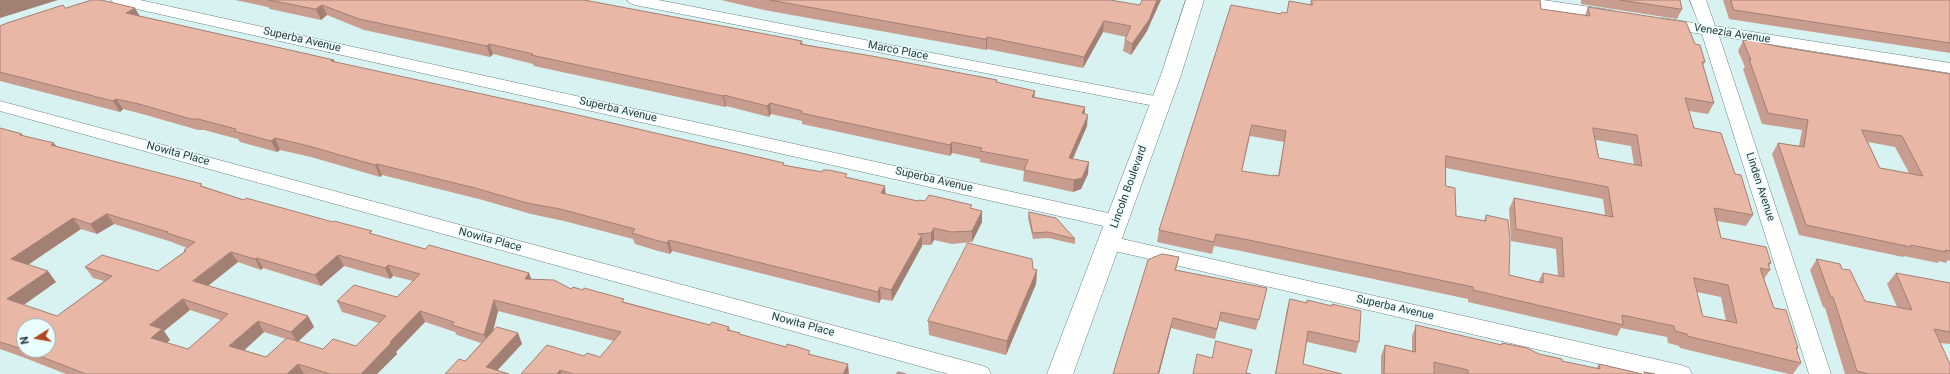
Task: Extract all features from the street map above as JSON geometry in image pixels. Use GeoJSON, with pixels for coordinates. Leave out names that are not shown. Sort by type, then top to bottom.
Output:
{"type":"FeatureCollection","features":[{"type":"Feature","properties":{"kind":"highway","name":"Lincoln Boulevard"},"geometry":{"type":"LineString","coordinates":[[1060,374],[1113,232],[1196,0]]}},
{"type":"Feature","properties":{"kind":"street","name":"Superba Avenue"},"geometry":{"type":"LineString","coordinates":[[119,0],[1113,232],[1681,374]]}},
{"type":"Feature","properties":{"kind":"street","name":"Marco Place"},"geometry":{"type":"LineString","coordinates":[[635,0],[1160,102]]}},
{"type":"Feature","properties":{"kind":"street"},"geometry":{"type":"LineString","coordinates":[[1514,0],[1624,17]]}},
{"type":"Feature","properties":{"kind":"street","name":"Linden Avenue"},"geometry":{"type":"LineString","coordinates":[[1698,0],[1727,82],[1820,374]]}},
{"type":"Feature","properties":{"kind":"street","name":"Venezia Avenue"},"geometry":{"type":"LineString","coordinates":[[1648,21],[1950,68]]}},
{"type":"Feature","properties":{"kind":"street","name":"Nowita Place"},"geometry":{"type":"LineString","coordinates":[[0,106],[980,374]]}},
{"type":"Feature","properties":{"kind":"building"},"geometry":{"type":"Polygon","coordinates":[[[92,0],[101,0],[135,8],[126,13],[334,60],[331,61],[578,115],[784,163],[783,165],[822,172],[823,170],[829,170],[847,174],[845,177],[885,186],[881,193],[918,201],[925,201],[929,195],[972,205],[970,208],[982,211],[972,231],[951,232],[934,228],[931,233],[918,234],[922,235],[891,290],[880,287],[878,292],[669,240],[667,243],[655,240],[632,233],[635,229],[560,209],[527,203],[475,188],[377,164],[375,165],[305,145],[275,138],[271,141],[234,131],[236,129],[198,119],[191,119],[116,99],[113,101],[0,72],[0,26],[63,5],[65,8],[92,0]]]}},
{"type":"Feature","properties":{"kind":"building"},"geometry":{"type":"Polygon","coordinates":[[[269,0],[584,0],[802,41],[800,44],[997,80],[996,82],[1035,91],[1032,97],[1085,107],[1082,113],[1088,115],[1069,158],[1089,162],[1082,178],[1074,180],[1024,170],[1028,160],[980,151],[982,148],[952,142],[950,145],[801,113],[802,111],[770,103],[767,106],[724,95],[531,55],[533,54],[489,44],[487,46],[359,19],[322,5],[316,9],[269,0]]]}},
{"type":"Feature","properties":{"kind":"building"},"geometry":{"type":"Polygon","coordinates":[[[770,0],[1110,0],[1140,5],[1142,0],[1157,0],[1149,20],[1132,44],[1125,40],[1131,26],[1104,21],[1084,57],[987,37],[986,39],[770,0]]]}},
{"type":"Feature","properties":{"kind":"building"},"geometry":{"type":"Polygon","coordinates":[[[1312,0],[1540,0],[1541,9],[1590,16],[1588,7],[1686,22],[1695,44],[1700,45],[1705,62],[1702,62],[1714,103],[1685,98],[1694,128],[1721,133],[1735,174],[1741,175],[1753,215],[1714,208],[1721,238],[1766,247],[1771,263],[1768,263],[1770,270],[1760,268],[1774,308],[1786,310],[1801,363],[1687,336],[1687,334],[1675,331],[1674,326],[1622,315],[1623,325],[1473,290],[1473,287],[1244,239],[1216,234],[1214,242],[1159,230],[1231,5],[1281,14],[1282,12],[1287,13],[1289,1],[1312,5],[1312,0]],[[1252,125],[1242,171],[1279,176],[1286,131],[1252,125]],[[1593,128],[1599,158],[1642,166],[1637,135],[1593,128]],[[1446,156],[1446,186],[1455,188],[1456,216],[1486,221],[1486,215],[1508,220],[1510,239],[1509,275],[1543,283],[1543,273],[1564,277],[1562,238],[1516,229],[1514,198],[1613,217],[1608,187],[1446,156]],[[1694,278],[1703,316],[1737,323],[1728,285],[1694,278]]]}},
{"type":"Feature","properties":{"kind":"building"},"geometry":{"type":"Polygon","coordinates":[[[1620,0],[1680,0],[1682,9],[1620,0]]]}},
{"type":"Feature","properties":{"kind":"building"},"geometry":{"type":"Polygon","coordinates":[[[1731,0],[1950,0],[1950,43],[1734,10],[1731,0]]]}},
{"type":"Feature","properties":{"kind":"building"},"geometry":{"type":"Polygon","coordinates":[[[1759,38],[1761,43],[1781,47],[1950,74],[1950,251],[1945,250],[1946,252],[1911,245],[1911,247],[1806,225],[1778,143],[1804,147],[1808,120],[1768,113],[1749,59],[1751,60],[1743,41],[1759,38]],[[1862,130],[1880,168],[1923,176],[1902,136],[1862,130]]]}},
{"type":"Feature","properties":{"kind":"building"},"geometry":{"type":"Polygon","coordinates":[[[0,128],[22,134],[20,135],[54,143],[51,145],[202,184],[200,186],[244,200],[246,198],[372,231],[369,233],[425,249],[429,245],[529,273],[525,279],[554,280],[571,289],[573,287],[583,290],[584,288],[624,299],[622,302],[710,325],[712,322],[729,327],[727,330],[740,333],[739,334],[786,347],[787,344],[798,347],[810,351],[808,354],[848,364],[843,374],[573,374],[560,370],[557,374],[521,374],[547,345],[584,356],[587,353],[600,357],[621,332],[494,300],[484,335],[452,325],[454,322],[420,311],[361,374],[330,374],[298,364],[287,374],[86,374],[45,358],[56,358],[56,318],[16,318],[16,347],[0,342],[0,128]],[[107,214],[90,224],[73,218],[11,259],[48,271],[7,299],[57,316],[112,276],[85,267],[102,255],[158,271],[186,251],[184,250],[195,242],[167,233],[168,232],[107,214]],[[231,252],[193,281],[308,316],[291,332],[258,321],[229,346],[266,357],[287,338],[323,349],[333,339],[356,346],[386,316],[337,301],[354,285],[397,297],[420,274],[388,265],[385,268],[338,255],[315,275],[231,252]],[[183,299],[150,325],[162,329],[151,338],[188,349],[228,314],[183,299]]]}},
{"type":"Feature","properties":{"kind":"building"},"geometry":{"type":"Polygon","coordinates":[[[1029,212],[1056,218],[1075,239],[1048,232],[1033,233],[1029,212]]]}},
{"type":"Feature","properties":{"kind":"building"},"geometry":{"type":"Polygon","coordinates":[[[968,243],[1032,259],[1033,269],[1037,270],[1007,341],[928,321],[968,243]]]}},
{"type":"Feature","properties":{"kind":"building"},"geometry":{"type":"Polygon","coordinates":[[[1162,254],[1179,257],[1175,270],[1267,288],[1259,320],[1221,312],[1217,329],[1173,318],[1158,374],[1113,374],[1148,260],[1162,254]]]}},
{"type":"Feature","properties":{"kind":"building"},"geometry":{"type":"Polygon","coordinates":[[[1817,259],[1840,264],[1842,269],[1850,270],[1865,301],[1912,310],[1896,273],[1950,283],[1950,332],[1934,329],[1950,364],[1950,374],[1869,374],[1857,371],[1833,297],[1831,297],[1817,259]]]}},
{"type":"Feature","properties":{"kind":"building"},"geometry":{"type":"Polygon","coordinates":[[[1290,299],[1307,303],[1307,300],[1332,306],[1332,304],[1361,311],[1359,342],[1308,331],[1303,364],[1342,374],[1276,374],[1290,299]]]}},
{"type":"Feature","properties":{"kind":"building"},"geometry":{"type":"Polygon","coordinates":[[[1416,325],[1502,345],[1502,343],[1527,348],[1539,354],[1562,359],[1562,361],[1600,369],[1599,364],[1642,374],[1468,374],[1468,370],[1434,362],[1434,374],[1384,374],[1385,345],[1415,352],[1416,325]]]}},
{"type":"Feature","properties":{"kind":"building"},"geometry":{"type":"Polygon","coordinates":[[[497,327],[518,333],[486,367],[509,374],[445,374],[459,359],[465,361],[497,327]]]}},
{"type":"Feature","properties":{"kind":"building"},"geometry":{"type":"Polygon","coordinates":[[[1216,341],[1252,350],[1246,373],[1251,374],[1193,374],[1197,354],[1212,358],[1216,341]]]}}]}
